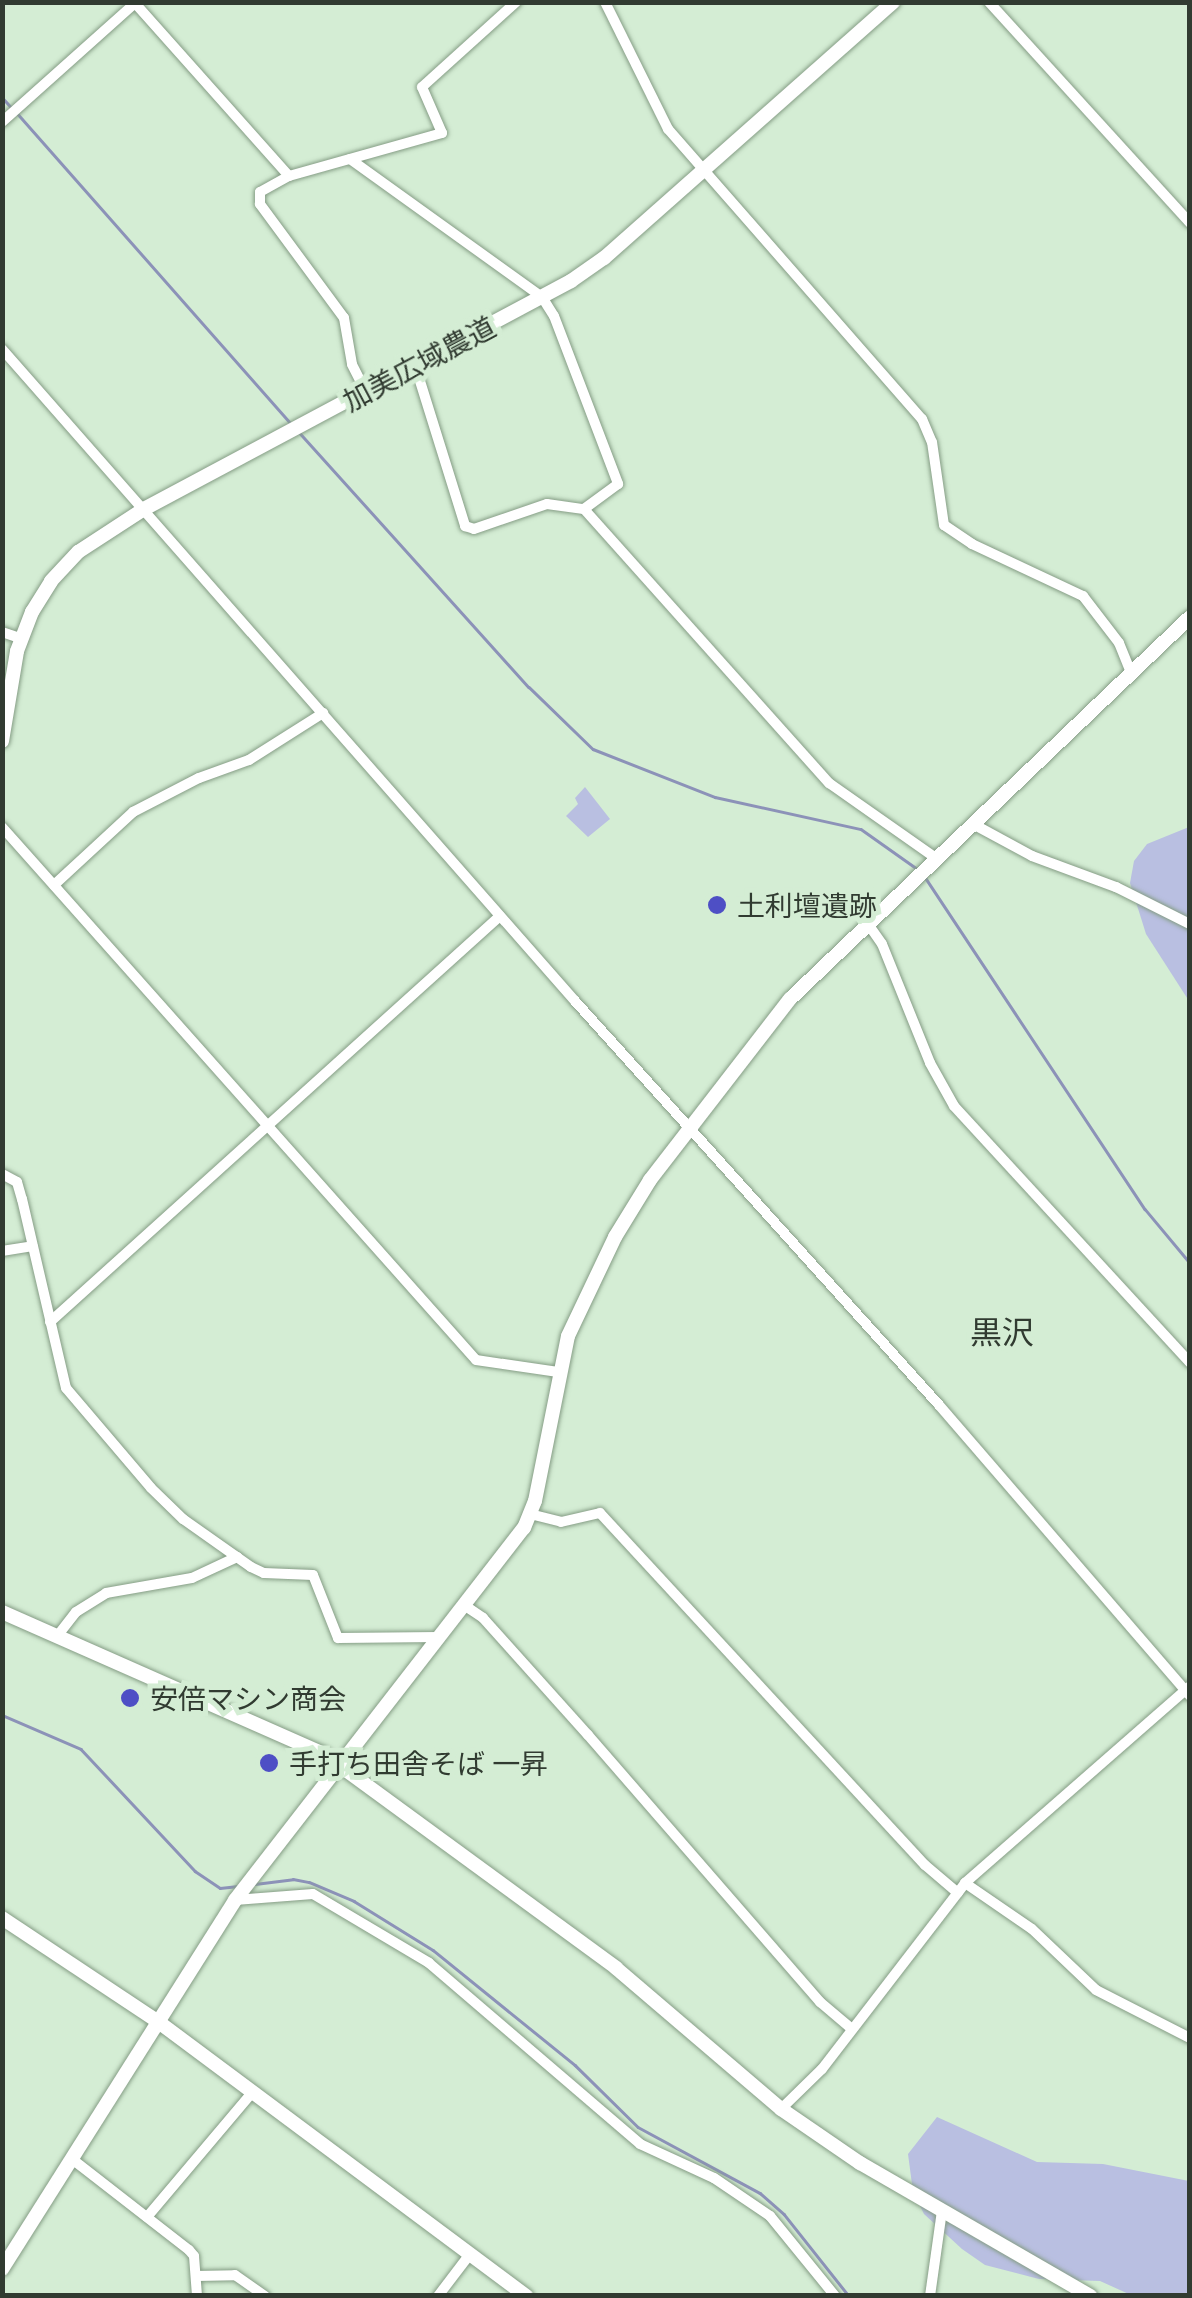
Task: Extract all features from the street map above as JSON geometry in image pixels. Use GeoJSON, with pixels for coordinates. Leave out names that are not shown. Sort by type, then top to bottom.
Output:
{"type":"FeatureCollection","features":[{"type":"Feature","properties":{"kind":"street"},"geometry":{"type":"LineString","coordinates":[[366,392],[352,364],[344,318],[260,204],[263,189],[289,176],[442,133],[422,87],[516,2]]}},
{"type":"Feature","properties":{"kind":"street"},"geometry":{"type":"LineString","coordinates":[[605,2],[658,114],[922,419],[932,442],[944,525],[972,544],[1083,596],[1118,643],[1131,672]]}},
{"type":"Feature","properties":{"kind":"street","name":"加美広域農道"},"geometry":{"type":"LineString","coordinates":[[2,741],[22,639],[32,612],[65,566],[106,531],[542,297],[604,258],[892,2]]}},
{"type":"Feature","properties":{"kind":"street"},"geometry":{"type":"LineString","coordinates":[[989,2],[1190,223]]}},
{"type":"Feature","properties":{"kind":"street"},"geometry":{"type":"LineString","coordinates":[[2,122],[135,3],[289,176]]}},
{"type":"Feature","properties":{"kind":"street"},"geometry":{"type":"LineString","coordinates":[[350,159],[542,297],[554,316],[618,484],[584,509]]}},
{"type":"Feature","properties":{"kind":"street"},"geometry":{"type":"LineString","coordinates":[[2,349],[500,916],[939,1404],[1188,1691],[962,1888],[822,2070],[782,2108]]}},
{"type":"Feature","properties":{"kind":"street"},"geometry":{"type":"LineString","coordinates":[[416,365],[465,526],[474,530],[548,504],[584,509],[829,782],[934,863]]}},
{"type":"Feature","properties":{"kind":"street"},"geometry":{"type":"LineString","coordinates":[[2,2269],[239,1896],[530,1514],[568,1336],[615,1238],[690,1127],[790,999],[1190,617]]}},
{"type":"Feature","properties":{"kind":"street"},"geometry":{"type":"LineString","coordinates":[[2,632],[22,639]]}},
{"type":"Feature","properties":{"kind":"street"},"geometry":{"type":"LineString","coordinates":[[54,886],[133,812],[198,778],[249,760],[324,713]]}},
{"type":"Feature","properties":{"kind":"street"},"geometry":{"type":"LineString","coordinates":[[973,824],[1032,856],[1116,887],[1190,924]]}},
{"type":"Feature","properties":{"kind":"street"},"geometry":{"type":"LineString","coordinates":[[2,827],[476,1360],[558,1372]]}},
{"type":"Feature","properties":{"kind":"street"},"geometry":{"type":"LineString","coordinates":[[50,1322],[500,916]]}},
{"type":"Feature","properties":{"kind":"street"},"geometry":{"type":"LineString","coordinates":[[868,924],[882,944],[930,1063],[954,1106],[1190,1364]]}},
{"type":"Feature","properties":{"kind":"street"},"geometry":{"type":"LineString","coordinates":[[2,1174],[12,1177],[20,1189],[66,1388],[150,1488],[183,1519],[264,1573],[313,1575],[338,1638],[439,1637]]}},
{"type":"Feature","properties":{"kind":"street"},"geometry":{"type":"LineString","coordinates":[[2,1251],[34,1246]]}},
{"type":"Feature","properties":{"kind":"street"},"geometry":{"type":"LineString","coordinates":[[530,1514],[561,1522],[600,1514],[925,1866],[1032,1929],[1096,1990],[1190,2038]]}},
{"type":"Feature","properties":{"kind":"street"},"geometry":{"type":"LineString","coordinates":[[58,1635],[76,1612],[106,1593],[192,1578],[237,1558]]}},
{"type":"Feature","properties":{"kind":"street"},"geometry":{"type":"LineString","coordinates":[[464,1604],[482,1618],[588,1735],[820,2002],[852,2029]]}},
{"type":"Feature","properties":{"kind":"street"},"geometry":{"type":"LineString","coordinates":[[2,1612],[324,1754],[589,1948],[782,2108],[860,2163],[1090,2296]]}},
{"type":"Feature","properties":{"kind":"street"},"geometry":{"type":"LineString","coordinates":[[239,1896],[313,1894],[362,1919],[429,1962],[640,2144],[714,2178],[770,2216],[835,2296]]}},
{"type":"Feature","properties":{"kind":"street"},"geometry":{"type":"LineString","coordinates":[[2,1918],[160,2023],[526,2296]]}},
{"type":"Feature","properties":{"kind":"street"},"geometry":{"type":"LineString","coordinates":[[146,2216],[251,2094]]}},
{"type":"Feature","properties":{"kind":"street"},"geometry":{"type":"LineString","coordinates":[[72,2159],[188,2250],[197,2296]]}},
{"type":"Feature","properties":{"kind":"street"},"geometry":{"type":"LineString","coordinates":[[930,2296],[942,2212]]}},
{"type":"Feature","properties":{"kind":"street"},"geometry":{"type":"LineString","coordinates":[[438,2296],[470,2254]]}},
{"type":"Feature","properties":{"kind":"street"},"geometry":{"type":"LineString","coordinates":[[196,2276],[236,2275],[265,2296]]}},
{"type":"Feature","properties":{"kind":"shaded area"},"geometry":{"type":"Polygon","coordinates":[[[585,787],[610,819],[588,837],[566,816],[578,804],[575,798],[585,787]]]}},
{"type":"Feature","properties":{"kind":"shaded area"},"geometry":{"type":"Polygon","coordinates":[[[1189,827],[1189,1001],[1146,934],[1130,883],[1134,861],[1147,844],[1189,827]]]}},
{"type":"Feature","properties":{"kind":"shaded area"},"geometry":{"type":"Polygon","coordinates":[[[937,2117],[1037,2162],[1103,2164],[1189,2181],[1189,2295],[1131,2295],[1100,2281],[1039,2279],[985,2265],[962,2249],[924,2214],[913,2192],[908,2154],[937,2117]]]}},
{"type":"Feature","properties":{"kind":"waterway"},"geometry":{"type":"LineString","coordinates":[[2,97],[12,108]]}},
{"type":"Feature","properties":{"kind":"waterway"},"geometry":{"type":"LineString","coordinates":[[18,114],[290,423]]}},
{"type":"Feature","properties":{"kind":"waterway"},"geometry":{"type":"LineString","coordinates":[[299,432],[529,687],[593,749],[715,797],[861,829],[916,868]]}},
{"type":"Feature","properties":{"kind":"waterway"},"geometry":{"type":"LineString","coordinates":[[925,877],[1145,1209],[1190,1263]]}},
{"type":"Feature","properties":{"kind":"waterway"},"geometry":{"type":"LineString","coordinates":[[2,1715],[81,1749],[195,1871],[220,1888],[238,1886]]}},
{"type":"Feature","properties":{"kind":"waterway"},"geometry":{"type":"LineString","coordinates":[[255,1884],[293,1879],[309,1882],[354,1901],[433,1950],[575,2065],[638,2127],[760,2193],[784,2214],[849,2296]]}},
{"type":"Feature","properties":{"kind":"place","name":"土利壇遺跡"},"geometry":{"type":"Point","coordinates":[717,905]}},
{"type":"Feature","properties":{"kind":"place","name":"安倍マシン商会"},"geometry":{"type":"Point","coordinates":[130,1698]}},
{"type":"Feature","properties":{"kind":"place","name":"手打ち田舎そば 一昇"},"geometry":{"type":"Point","coordinates":[269,1763]}},
{"type":"Feature","properties":{"kind":"district","name":"黒沢"},"geometry":{"type":"Point","coordinates":[1002,1332]}}]}
